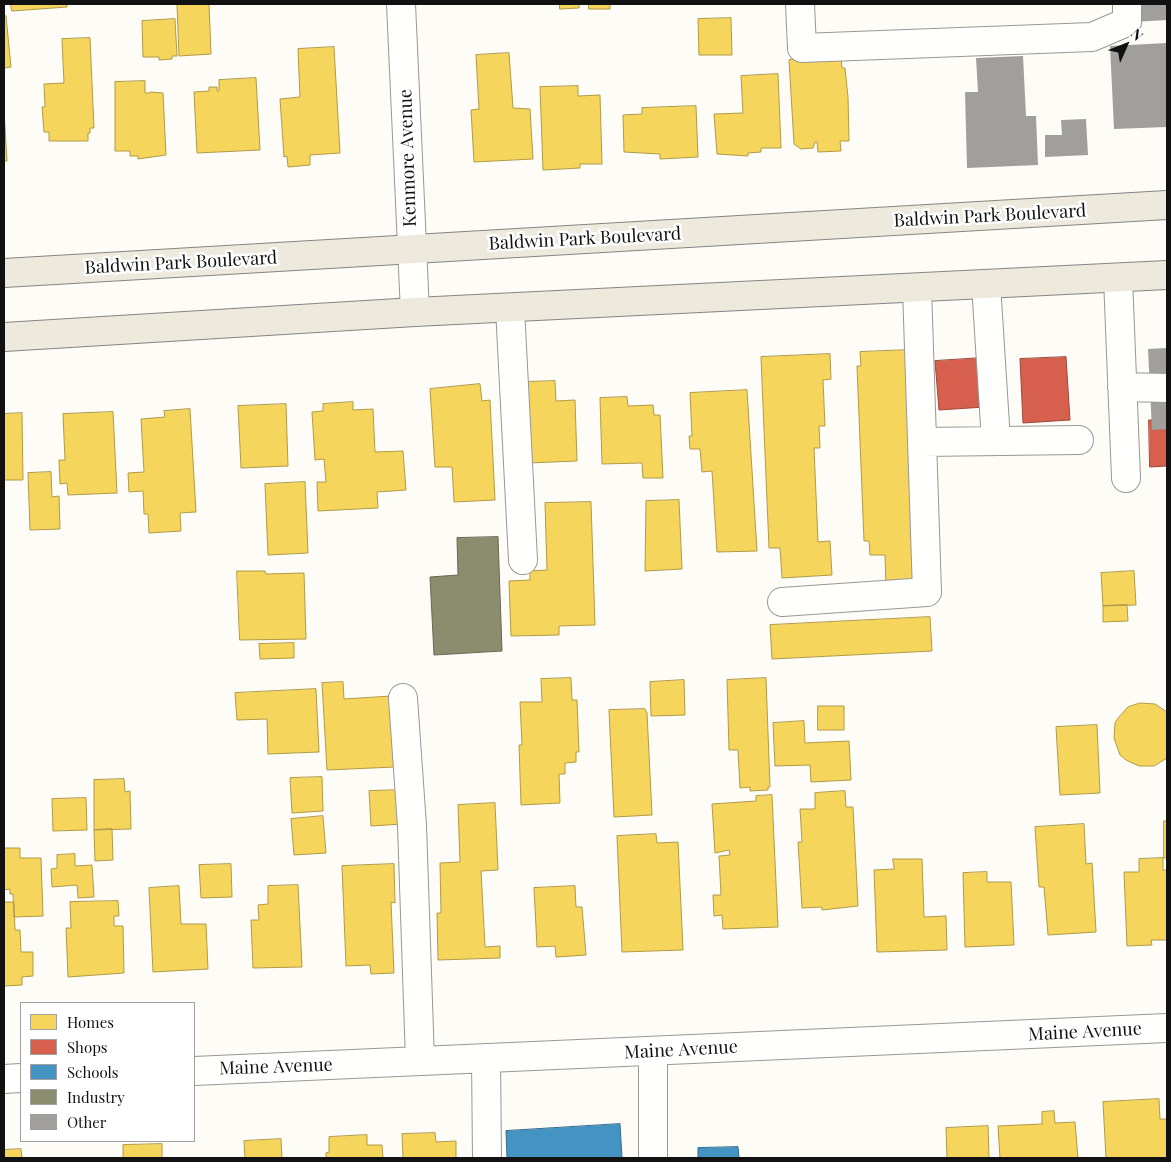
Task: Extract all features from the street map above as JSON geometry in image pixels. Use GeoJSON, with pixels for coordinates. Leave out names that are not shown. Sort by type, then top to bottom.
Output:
{"type":"FeatureCollection","features":[{"type":"Feature","properties":{"kind":"main road","name":"Baldwin Park Boulevard"},"geometry":{"type":"LineString","coordinates":[[4,273],[1167,205]]}},
{"type":"Feature","properties":{"kind":"main road"},"geometry":{"type":"LineString","coordinates":[[4,336],[415,312],[1167,275]]}},
{"type":"Feature","properties":{"kind":"street","name":"Kenmore Avenue"},"geometry":{"type":"LineString","coordinates":[[401,4],[415,312]]}},
{"type":"Feature","properties":{"kind":"street"},"geometry":{"type":"LineString","coordinates":[[800,4],[802,48],[1092,37],[1127,22],[1127,4]]}},
{"type":"Feature","properties":{"kind":"street"},"geometry":{"type":"LineString","coordinates":[[1118,278],[1126,478]]}},
{"type":"Feature","properties":{"kind":"street"},"geometry":{"type":"LineString","coordinates":[[986,284],[996,441]]}},
{"type":"Feature","properties":{"kind":"street"},"geometry":{"type":"LineString","coordinates":[[782,602],[927,592],[917,288]]}},
{"type":"Feature","properties":{"kind":"street"},"geometry":{"type":"LineString","coordinates":[[510,308],[523,560]]}},
{"type":"Feature","properties":{"kind":"street"},"geometry":{"type":"LineString","coordinates":[[1122,387],[1167,388]]}},
{"type":"Feature","properties":{"kind":"street"},"geometry":{"type":"LineString","coordinates":[[922,442],[1079,440]]}},
{"type":"Feature","properties":{"kind":"street"},"geometry":{"type":"LineString","coordinates":[[404,698],[412,826],[420,1061]]}},
{"type":"Feature","properties":{"kind":"street","name":"Maine Avenue"},"geometry":{"type":"LineString","coordinates":[[195,1071],[1167,1028]]}},
{"type":"Feature","properties":{"kind":"street"},"geometry":{"type":"LineString","coordinates":[[653,1158],[654,1051]]}},
{"type":"Feature","properties":{"kind":"street"},"geometry":{"type":"LineString","coordinates":[[486,1058],[487,1158]]}},
{"type":"Feature","properties":{"kind":"street"},"geometry":{"type":"LineString","coordinates":[[4,1079],[20,1078]]}},
{"type":"Feature","properties":{"kind":"building: Homes"},"geometry":{"type":"Polygon","coordinates":[[[11,4],[67,4],[67,7],[12,11],[11,4]]]}},
{"type":"Feature","properties":{"kind":"building: Homes"},"geometry":{"type":"Polygon","coordinates":[[[209,4],[211,54],[179,56],[177,5],[209,4]]]}},
{"type":"Feature","properties":{"kind":"building: Homes"},"geometry":{"type":"Polygon","coordinates":[[[560,4],[579,4],[579,8],[560,9],[560,4]]]}},
{"type":"Feature","properties":{"kind":"building: Homes"},"geometry":{"type":"Polygon","coordinates":[[[589,4],[610,4],[610,9],[589,9],[589,4]]]}},
{"type":"Feature","properties":{"kind":"building: Homes"},"geometry":{"type":"Polygon","coordinates":[[[6,16],[11,67],[4,68],[4,17],[6,16]]]}},
{"type":"Feature","properties":{"kind":"building: Homes"},"geometry":{"type":"Polygon","coordinates":[[[731,18],[732,55],[699,55],[698,19],[731,18]]]}},
{"type":"Feature","properties":{"kind":"building: Homes"},"geometry":{"type":"Polygon","coordinates":[[[175,19],[177,56],[172,56],[172,59],[159,60],[159,57],[143,57],[142,21],[175,19]]]}},
{"type":"Feature","properties":{"kind":"building: Homes"},"geometry":{"type":"Polygon","coordinates":[[[90,38],[94,128],[90,128],[88,141],[49,141],[49,132],[44,132],[42,107],[45,107],[44,84],[64,83],[62,39],[90,38]]]}},
{"type":"Feature","properties":{"kind":"building: Homes"},"geometry":{"type":"Polygon","coordinates":[[[334,47],[340,153],[310,155],[310,165],[288,167],[287,156],[284,157],[280,99],[300,97],[298,49],[334,47]]]}},
{"type":"Feature","properties":{"kind":"building: Homes"},"geometry":{"type":"Polygon","coordinates":[[[509,53],[513,108],[530,109],[533,159],[474,162],[471,110],[479,109],[476,55],[509,53]]]}},
{"type":"Feature","properties":{"kind":"building: Homes"},"geometry":{"type":"Polygon","coordinates":[[[841,58],[842,68],[845,68],[848,97],[849,141],[840,141],[841,151],[818,152],[817,142],[815,142],[813,148],[801,149],[794,144],[789,60],[841,58]]]}},
{"type":"Feature","properties":{"kind":"building: Homes"},"geometry":{"type":"Polygon","coordinates":[[[778,74],[781,148],[761,148],[761,152],[748,153],[748,156],[717,154],[714,114],[743,113],[741,76],[778,74]]]}},
{"type":"Feature","properties":{"kind":"building: Homes"},"geometry":{"type":"Polygon","coordinates":[[[256,78],[260,150],[197,153],[194,92],[209,91],[209,87],[217,87],[217,91],[219,91],[219,80],[256,78]]]}},
{"type":"Feature","properties":{"kind":"building: Homes"},"geometry":{"type":"Polygon","coordinates":[[[145,81],[145,93],[163,93],[166,155],[138,159],[138,156],[130,156],[130,151],[115,151],[115,82],[145,81]]]}},
{"type":"Feature","properties":{"kind":"building: Homes"},"geometry":{"type":"Polygon","coordinates":[[[578,86],[578,96],[600,95],[602,164],[580,164],[580,168],[543,170],[540,87],[578,86]]]}},
{"type":"Feature","properties":{"kind":"building: Homes"},"geometry":{"type":"Polygon","coordinates":[[[696,106],[698,157],[660,159],[660,154],[624,152],[623,115],[642,114],[642,108],[696,106]]]}},
{"type":"Feature","properties":{"kind":"building: Homes"},"geometry":{"type":"Polygon","coordinates":[[[4,111],[7,161],[4,161],[4,111]]]}},
{"type":"Feature","properties":{"kind":"building: Homes"},"geometry":{"type":"Polygon","coordinates":[[[908,350],[915,583],[886,585],[885,555],[870,555],[869,541],[864,541],[857,366],[861,366],[860,352],[908,350]]]}},
{"type":"Feature","properties":{"kind":"building: Homes"},"geometry":{"type":"Polygon","coordinates":[[[830,354],[831,379],[823,380],[825,426],[819,426],[820,448],[814,448],[818,542],[830,541],[832,575],[782,578],[780,548],[769,548],[761,357],[830,354]]]}},
{"type":"Feature","properties":{"kind":"building: Homes"},"geometry":{"type":"Polygon","coordinates":[[[555,381],[556,401],[575,400],[577,461],[528,463],[525,382],[555,381]]]}},
{"type":"Feature","properties":{"kind":"building: Homes"},"geometry":{"type":"Polygon","coordinates":[[[480,384],[482,401],[490,400],[495,500],[454,502],[452,467],[435,467],[430,389],[480,384]]]}},
{"type":"Feature","properties":{"kind":"building: Homes"},"geometry":{"type":"Polygon","coordinates":[[[747,390],[757,551],[717,552],[712,471],[702,472],[700,449],[690,449],[689,436],[692,436],[690,393],[747,390]]]}},
{"type":"Feature","properties":{"kind":"building: Homes"},"geometry":{"type":"Polygon","coordinates":[[[627,397],[628,406],[653,405],[654,415],[660,415],[663,478],[643,478],[642,463],[602,464],[600,398],[627,397]]]}},
{"type":"Feature","properties":{"kind":"building: Homes"},"geometry":{"type":"Polygon","coordinates":[[[353,402],[353,410],[373,409],[375,452],[403,451],[406,490],[377,492],[378,508],[318,511],[317,482],[326,482],[324,459],[315,460],[312,412],[323,411],[323,404],[353,402]]]}},
{"type":"Feature","properties":{"kind":"building: Homes"},"geometry":{"type":"Polygon","coordinates":[[[286,404],[288,466],[241,468],[238,406],[286,404]]]}},
{"type":"Feature","properties":{"kind":"building: Homes"},"geometry":{"type":"Polygon","coordinates":[[[190,409],[196,512],[180,513],[181,531],[149,533],[148,514],[144,514],[143,491],[129,492],[128,473],[144,472],[141,419],[165,417],[164,411],[190,409]]]}},
{"type":"Feature","properties":{"kind":"building: Homes"},"geometry":{"type":"Polygon","coordinates":[[[113,412],[117,493],[68,495],[67,483],[60,484],[59,460],[65,460],[63,414],[113,412]]]}},
{"type":"Feature","properties":{"kind":"building: Homes"},"geometry":{"type":"Polygon","coordinates":[[[22,413],[23,480],[4,480],[4,414],[22,413]]]}},
{"type":"Feature","properties":{"kind":"building: Homes"},"geometry":{"type":"Polygon","coordinates":[[[51,472],[52,497],[59,496],[60,529],[30,530],[28,473],[51,472]]]}},
{"type":"Feature","properties":{"kind":"building: Homes"},"geometry":{"type":"Polygon","coordinates":[[[305,482],[308,553],[268,555],[265,484],[305,482]]]}},
{"type":"Feature","properties":{"kind":"building: Homes"},"geometry":{"type":"Polygon","coordinates":[[[679,500],[682,569],[645,571],[646,501],[679,500]]]}},
{"type":"Feature","properties":{"kind":"building: Homes"},"geometry":{"type":"Polygon","coordinates":[[[591,502],[595,625],[559,626],[559,635],[511,636],[509,581],[530,580],[530,571],[547,570],[545,503],[591,502]]]}},
{"type":"Feature","properties":{"kind":"building: Homes"},"geometry":{"type":"Polygon","coordinates":[[[237,571],[265,571],[266,574],[304,573],[306,639],[240,640],[237,571]]]}},
{"type":"Feature","properties":{"kind":"building: Homes"},"geometry":{"type":"Polygon","coordinates":[[[1134,571],[1136,605],[1103,606],[1101,573],[1134,571]]]}},
{"type":"Feature","properties":{"kind":"building: Homes"},"geometry":{"type":"Polygon","coordinates":[[[1127,605],[1128,621],[1103,622],[1103,606],[1127,605]]]}},
{"type":"Feature","properties":{"kind":"building: Homes"},"geometry":{"type":"Polygon","coordinates":[[[930,617],[932,651],[772,659],[770,625],[930,617]]]}},
{"type":"Feature","properties":{"kind":"building: Homes"},"geometry":{"type":"Polygon","coordinates":[[[294,643],[294,658],[260,659],[259,644],[294,643]]]}},
{"type":"Feature","properties":{"kind":"building: Homes"},"geometry":{"type":"Polygon","coordinates":[[[571,678],[572,700],[577,700],[579,752],[576,752],[576,762],[565,763],[565,774],[559,774],[560,803],[521,805],[519,745],[522,745],[520,702],[542,702],[541,679],[571,678]]]}},
{"type":"Feature","properties":{"kind":"building: Homes"},"geometry":{"type":"Polygon","coordinates":[[[766,678],[770,787],[768,787],[768,790],[750,791],[750,787],[740,788],[738,750],[729,750],[727,680],[766,678]]]}},
{"type":"Feature","properties":{"kind":"building: Homes"},"geometry":{"type":"Polygon","coordinates":[[[684,680],[685,715],[651,716],[650,682],[684,680]]]}},
{"type":"Feature","properties":{"kind":"building: Homes"},"geometry":{"type":"Polygon","coordinates":[[[343,682],[344,699],[391,696],[395,767],[327,770],[322,683],[343,682]]]}},
{"type":"Feature","properties":{"kind":"building: Homes"},"geometry":{"type":"Polygon","coordinates":[[[316,689],[319,752],[268,754],[267,719],[237,720],[235,693],[316,689]]]}},
{"type":"Feature","properties":{"kind":"building: Homes"},"geometry":{"type":"Polygon","coordinates":[[[1140,703],[1155,704],[1167,712],[1167,758],[1154,766],[1139,766],[1126,760],[1120,755],[1114,738],[1115,723],[1118,718],[1128,707],[1140,703]]]}},
{"type":"Feature","properties":{"kind":"building: Homes"},"geometry":{"type":"Polygon","coordinates":[[[818,706],[844,706],[844,730],[818,730],[818,706]]]}},
{"type":"Feature","properties":{"kind":"building: Homes"},"geometry":{"type":"Polygon","coordinates":[[[645,709],[647,713],[652,815],[614,817],[609,710],[645,709]]]}},
{"type":"Feature","properties":{"kind":"building: Homes"},"geometry":{"type":"Polygon","coordinates":[[[804,721],[805,743],[849,741],[851,780],[811,782],[810,765],[775,766],[773,723],[804,721]]]}},
{"type":"Feature","properties":{"kind":"building: Homes"},"geometry":{"type":"Polygon","coordinates":[[[1097,725],[1100,793],[1060,795],[1056,727],[1097,725]]]}},
{"type":"Feature","properties":{"kind":"building: Homes"},"geometry":{"type":"Polygon","coordinates":[[[322,777],[323,811],[292,813],[290,778],[322,777]]]}},
{"type":"Feature","properties":{"kind":"building: Homes"},"geometry":{"type":"Polygon","coordinates":[[[124,779],[125,792],[130,791],[131,829],[94,830],[94,780],[124,779]]]}},
{"type":"Feature","properties":{"kind":"building: Homes"},"geometry":{"type":"Polygon","coordinates":[[[402,790],[403,824],[371,826],[369,791],[402,790]]]}},
{"type":"Feature","properties":{"kind":"building: Homes"},"geometry":{"type":"Polygon","coordinates":[[[845,791],[846,807],[853,807],[858,906],[822,910],[822,907],[802,908],[798,842],[802,842],[800,809],[815,809],[815,793],[845,791]]]}},
{"type":"Feature","properties":{"kind":"building: Homes"},"geometry":{"type":"Polygon","coordinates":[[[772,795],[778,927],[723,929],[722,915],[714,916],[713,895],[721,895],[719,856],[730,855],[729,850],[715,853],[712,804],[756,801],[756,796],[772,795]]]}},
{"type":"Feature","properties":{"kind":"building: Homes"},"geometry":{"type":"Polygon","coordinates":[[[86,798],[87,830],[53,831],[52,799],[86,798]]]}},
{"type":"Feature","properties":{"kind":"building: Homes"},"geometry":{"type":"Polygon","coordinates":[[[495,803],[498,870],[481,871],[485,947],[500,946],[500,958],[438,960],[437,913],[441,913],[440,863],[460,862],[458,805],[495,803]]]}},
{"type":"Feature","properties":{"kind":"building: Homes"},"geometry":{"type":"Polygon","coordinates":[[[323,816],[326,853],[294,855],[291,819],[323,816]]]}},
{"type":"Feature","properties":{"kind":"building: Homes"},"geometry":{"type":"Polygon","coordinates":[[[1164,821],[1167,821],[1167,858],[1164,858],[1164,821]]]}},
{"type":"Feature","properties":{"kind":"building: Homes"},"geometry":{"type":"Polygon","coordinates":[[[1084,824],[1086,864],[1092,863],[1096,932],[1048,935],[1044,887],[1039,887],[1035,827],[1084,824]]]}},
{"type":"Feature","properties":{"kind":"building: Homes"},"geometry":{"type":"Polygon","coordinates":[[[112,829],[113,860],[95,861],[94,830],[112,829]]]}},
{"type":"Feature","properties":{"kind":"building: Homes"},"geometry":{"type":"Polygon","coordinates":[[[656,834],[657,843],[678,842],[683,950],[622,952],[617,836],[656,834]]]}},
{"type":"Feature","properties":{"kind":"building: Homes"},"geometry":{"type":"Polygon","coordinates":[[[4,848],[20,848],[20,858],[41,858],[43,916],[14,917],[13,894],[10,894],[10,889],[4,890],[4,848]]]}},
{"type":"Feature","properties":{"kind":"building: Homes"},"geometry":{"type":"Polygon","coordinates":[[[75,854],[75,866],[92,865],[94,897],[78,898],[77,885],[52,887],[51,869],[57,868],[57,855],[75,854]]]}},
{"type":"Feature","properties":{"kind":"building: Homes"},"geometry":{"type":"Polygon","coordinates":[[[1163,858],[1163,870],[1167,870],[1167,940],[1151,940],[1152,945],[1127,946],[1124,872],[1139,872],[1139,859],[1163,858]]]}},
{"type":"Feature","properties":{"kind":"building: Homes"},"geometry":{"type":"Polygon","coordinates":[[[893,859],[922,859],[924,917],[946,916],[947,950],[877,952],[874,870],[894,869],[893,859]]]}},
{"type":"Feature","properties":{"kind":"building: Homes"},"geometry":{"type":"Polygon","coordinates":[[[231,864],[232,897],[201,898],[199,865],[231,864]]]}},
{"type":"Feature","properties":{"kind":"building: Homes"},"geometry":{"type":"Polygon","coordinates":[[[394,864],[395,903],[391,902],[394,973],[371,974],[370,965],[346,966],[342,866],[394,864]]]}},
{"type":"Feature","properties":{"kind":"building: Homes"},"geometry":{"type":"Polygon","coordinates":[[[987,872],[987,882],[1011,882],[1014,945],[965,947],[963,873],[987,872]]]}},
{"type":"Feature","properties":{"kind":"building: Homes"},"geometry":{"type":"Polygon","coordinates":[[[298,885],[302,967],[253,968],[251,920],[259,920],[258,905],[268,904],[268,886],[298,885]]]}},
{"type":"Feature","properties":{"kind":"building: Homes"},"geometry":{"type":"Polygon","coordinates":[[[179,886],[181,924],[206,924],[208,969],[153,972],[149,888],[179,886]]]}},
{"type":"Feature","properties":{"kind":"building: Homes"},"geometry":{"type":"Polygon","coordinates":[[[575,886],[576,907],[582,907],[586,955],[556,957],[555,946],[537,947],[534,888],[575,886]]]}},
{"type":"Feature","properties":{"kind":"building: Homes"},"geometry":{"type":"Polygon","coordinates":[[[4,898],[5,902],[14,902],[15,930],[20,930],[21,952],[33,952],[33,976],[22,977],[22,985],[4,986],[4,898]]]}},
{"type":"Feature","properties":{"kind":"building: Homes"},"geometry":{"type":"Polygon","coordinates":[[[118,901],[119,916],[114,916],[114,926],[123,926],[124,973],[68,977],[66,928],[71,928],[70,902],[118,901]]]}},
{"type":"Feature","properties":{"kind":"building: Homes"},"geometry":{"type":"Polygon","coordinates":[[[1159,1099],[1160,1119],[1167,1119],[1167,1158],[1106,1158],[1103,1102],[1159,1099]]]}},
{"type":"Feature","properties":{"kind":"building: Homes"},"geometry":{"type":"Polygon","coordinates":[[[1054,1111],[1055,1123],[1075,1122],[1078,1158],[1000,1158],[998,1126],[1042,1124],[1042,1112],[1054,1111]]]}},
{"type":"Feature","properties":{"kind":"building: Homes"},"geometry":{"type":"Polygon","coordinates":[[[988,1126],[989,1158],[947,1158],[946,1128],[988,1126]]]}},
{"type":"Feature","properties":{"kind":"building: Homes"},"geometry":{"type":"Polygon","coordinates":[[[435,1133],[436,1142],[456,1141],[456,1158],[403,1158],[402,1134],[435,1133]]]}},
{"type":"Feature","properties":{"kind":"building: Homes"},"geometry":{"type":"Polygon","coordinates":[[[367,1135],[367,1145],[382,1145],[383,1158],[326,1158],[326,1153],[329,1152],[329,1137],[367,1135]]]}},
{"type":"Feature","properties":{"kind":"building: Homes"},"geometry":{"type":"Polygon","coordinates":[[[281,1139],[282,1158],[245,1158],[244,1141],[281,1139]]]}},
{"type":"Feature","properties":{"kind":"building: Homes"},"geometry":{"type":"Polygon","coordinates":[[[162,1144],[162,1158],[123,1158],[123,1145],[162,1144]]]}},
{"type":"Feature","properties":{"kind":"building: Homes"},"geometry":{"type":"Polygon","coordinates":[[[21,1149],[22,1158],[4,1158],[4,1150],[21,1149]]]}},
{"type":"Feature","properties":{"kind":"building: Shops"},"geometry":{"type":"Polygon","coordinates":[[[1066,357],[1070,420],[1023,423],[1020,359],[1066,357]]]}},
{"type":"Feature","properties":{"kind":"building: Shops"},"geometry":{"type":"Polygon","coordinates":[[[982,358],[985,407],[939,410],[935,361],[982,358]]]}},
{"type":"Feature","properties":{"kind":"building: Shops"},"geometry":{"type":"Polygon","coordinates":[[[1149,420],[1167,420],[1167,466],[1150,467],[1149,420]]]}},
{"type":"Feature","properties":{"kind":"building: Schools"},"geometry":{"type":"Polygon","coordinates":[[[620,1124],[622,1158],[507,1158],[506,1131],[620,1124]]]}},
{"type":"Feature","properties":{"kind":"building: Schools"},"geometry":{"type":"Polygon","coordinates":[[[738,1147],[739,1158],[698,1158],[698,1148],[738,1147]]]}},
{"type":"Feature","properties":{"kind":"building: Industry"},"geometry":{"type":"Polygon","coordinates":[[[498,537],[502,651],[434,655],[430,577],[458,575],[457,538],[498,537]]]}},
{"type":"Feature","properties":{"kind":"building: Other"},"geometry":{"type":"Polygon","coordinates":[[[1132,4],[1167,4],[1167,20],[1133,22],[1132,4]]]}},
{"type":"Feature","properties":{"kind":"building: Other"},"geometry":{"type":"Polygon","coordinates":[[[1167,43],[1167,127],[1114,129],[1110,46],[1167,43]]]}},
{"type":"Feature","properties":{"kind":"building: Other"},"geometry":{"type":"Polygon","coordinates":[[[1023,56],[1026,116],[1036,116],[1038,165],[967,168],[965,92],[978,92],[976,58],[1023,56]]]}},
{"type":"Feature","properties":{"kind":"building: Other"},"geometry":{"type":"Polygon","coordinates":[[[1086,119],[1088,155],[1045,157],[1045,135],[1062,135],[1061,120],[1086,119]]]}},
{"type":"Feature","properties":{"kind":"building: Other"},"geometry":{"type":"Polygon","coordinates":[[[1167,348],[1167,429],[1152,430],[1148,349],[1167,348]]]}}]}
